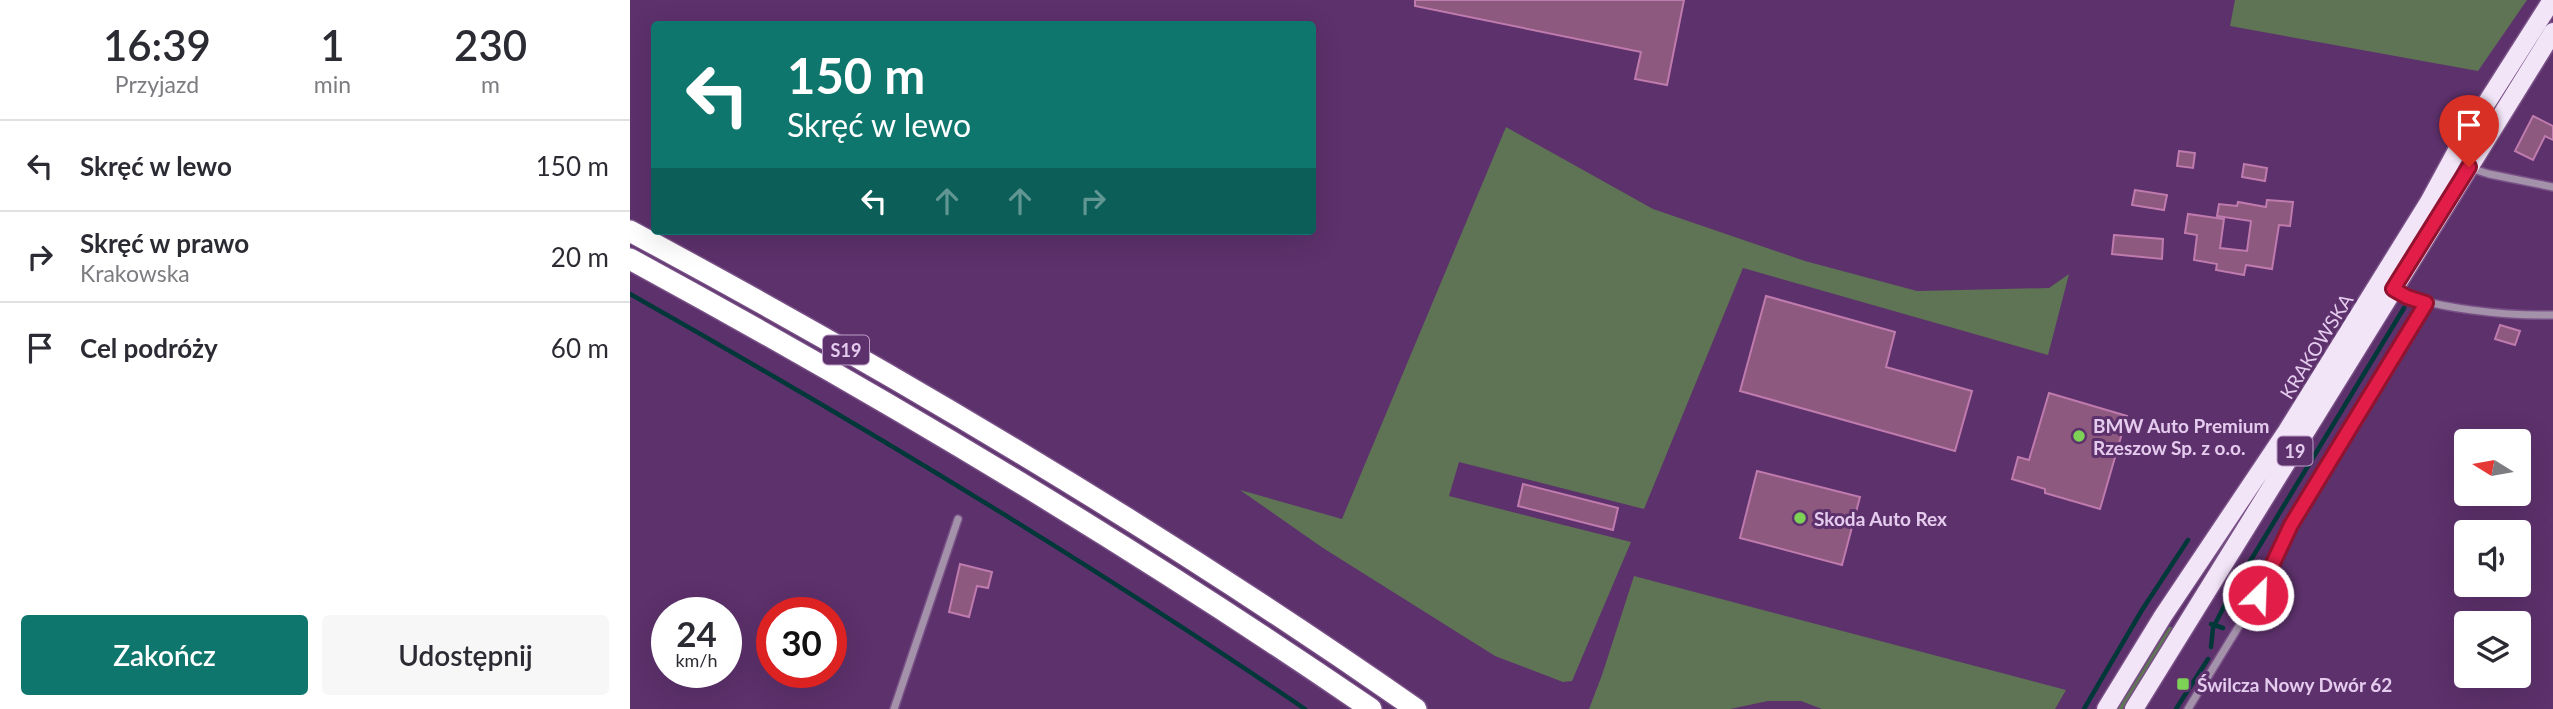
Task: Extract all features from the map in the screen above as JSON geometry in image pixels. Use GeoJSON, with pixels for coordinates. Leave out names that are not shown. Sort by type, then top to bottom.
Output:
{"type":"FeatureCollection","features":[{"type":"Feature","properties":{"kind":"highway","name":"S19"},"geometry":{"type":"LineString","coordinates":[[630,230],[844,348],[1059,477],[1177,550],[1416,709]]}},
{"type":"Feature","properties":{"kind":"highway","name":"S19"},"geometry":{"type":"LineString","coordinates":[[630,259],[829,369],[1028,487],[1280,646],[1371,709]]}},
{"type":"Feature","properties":{"kind":"main road","name":"KRAKOWSKA"},"geometry":{"type":"LineString","coordinates":[[2134,709],[2387,286],[2461,143],[2552,0]]}},
{"type":"Feature","properties":{"kind":"main road","name":"KRAKOWSKA"},"geometry":{"type":"LineString","coordinates":[[2106,709],[2163,616],[2469,167],[2553,32]]}},
{"type":"Feature","properties":{"kind":"street"},"geometry":{"type":"LineString","coordinates":[[2469,167],[2489,174],[2553,187]]}},
{"type":"Feature","properties":{"kind":"street"},"geometry":{"type":"LineString","coordinates":[[2387,286],[2426,303],[2553,315]]}},
{"type":"Feature","properties":{"kind":"street"},"geometry":{"type":"LineString","coordinates":[[2188,709],[2258,595],[2291,525],[2426,303]]}},
{"type":"Feature","properties":{"kind":"street"},"geometry":{"type":"LineString","coordinates":[[894,709],[958,519]]}},
{"type":"Feature","properties":{"kind":"green space"},"geometry":{"type":"Polygon","coordinates":[[[2235,0],[2527,0],[2478,71],[2230,26],[2235,0]]]}},
{"type":"Feature","properties":{"kind":"green space"},"geometry":{"type":"Polygon","coordinates":[[[1506,127],[1653,209],[1805,261],[1917,291],[2049,288],[2069,274],[2048,355],[1743,268],[1644,509],[1459,462],[1449,496],[1631,542],[1572,681],[1563,682],[1495,656],[1323,548],[1240,490],[1342,519],[1506,127]]]}},
{"type":"Feature","properties":{"kind":"green space"},"geometry":{"type":"Polygon","coordinates":[[[1634,576],[2066,690],[2055,709],[1822,709],[1801,701],[1768,701],[1730,709],[1589,709],[1634,576]]]}},
{"type":"Feature","properties":{"kind":"green space"},"geometry":{"type":"Polygon","coordinates":[[[2169,627],[2172,627],[2171,630],[2123,709],[2118,709],[2169,627]]]}},
{"type":"Feature","properties":{"kind":"building"},"geometry":{"type":"Polygon","coordinates":[[[1415,0],[1684,0],[1667,85],[1635,79],[1641,52],[1415,6],[1415,0]]]}},
{"type":"Feature","properties":{"kind":"building"},"geometry":{"type":"Polygon","coordinates":[[[2533,116],[2553,126],[2553,140],[2545,136],[2533,160],[2515,151],[2533,116]]]}},
{"type":"Feature","properties":{"kind":"building"},"geometry":{"type":"Polygon","coordinates":[[[2179,151],[2195,153],[2193,168],[2177,166],[2179,151]]]}},
{"type":"Feature","properties":{"kind":"building"},"geometry":{"type":"Polygon","coordinates":[[[2244,164],[2267,168],[2265,181],[2242,177],[2244,164]]]}},
{"type":"Feature","properties":{"kind":"building"},"geometry":{"type":"Polygon","coordinates":[[[2135,190],[2167,195],[2164,210],[2132,205],[2135,190]]]}},
{"type":"Feature","properties":{"kind":"building"},"geometry":{"type":"Polygon","coordinates":[[[2267,200],[2293,202],[2290,226],[2279,225],[2272,269],[2246,265],[2244,275],[2216,270],[2217,264],[2194,260],[2197,235],[2185,233],[2188,214],[2224,219],[2220,248],[2247,251],[2251,221],[2217,216],[2219,204],[2237,206],[2238,202],[2266,207],[2267,200]]]}},
{"type":"Feature","properties":{"kind":"building"},"geometry":{"type":"Polygon","coordinates":[[[2114,235],[2163,239],[2162,259],[2112,254],[2114,235]]]}},
{"type":"Feature","properties":{"kind":"building"},"geometry":{"type":"Polygon","coordinates":[[[1766,296],[1895,332],[1886,367],[1972,391],[1955,451],[1740,391],[1766,296]]]}},
{"type":"Feature","properties":{"kind":"building"},"geometry":{"type":"Polygon","coordinates":[[[2500,325],[2520,331],[2515,345],[2495,339],[2500,325]]]}},
{"type":"Feature","properties":{"kind":"building","name":"BMW Auto Premium Rzeszow Sp. z o.o."},"geometry":{"type":"Polygon","coordinates":[[[2049,393],[2127,416],[2100,509],[2045,493],[2045,489],[2012,479],[2018,457],[2029,460],[2049,393]]]}},
{"type":"Feature","properties":{"kind":"building","name":"Skoda Auto Rex"},"geometry":{"type":"Polygon","coordinates":[[[1757,471],[1860,497],[1842,565],[1740,538],[1757,471]]]}},
{"type":"Feature","properties":{"kind":"building"},"geometry":{"type":"Polygon","coordinates":[[[1523,484],[1618,508],[1613,530],[1518,506],[1523,484]]]}},
{"type":"Feature","properties":{"kind":"building"},"geometry":{"type":"Polygon","coordinates":[[[960,564],[992,572],[988,588],[977,586],[969,617],[949,612],[960,564]]]}},
{"type":"Feature","properties":{"kind":"waterway"},"geometry":{"type":"LineString","coordinates":[[630,294],[972,494],[1305,709]]}},
{"type":"Feature","properties":{"kind":"waterway"},"geometry":{"type":"LineString","coordinates":[[2211,647],[2213,628],[2232,591],[2404,308]]}},
{"type":"Feature","properties":{"kind":"waterway"},"geometry":{"type":"LineString","coordinates":[[2084,709],[2142,610],[2188,540]]}},
{"type":"Feature","properties":{"kind":"waterway"},"geometry":{"type":"LineString","coordinates":[[2211,624],[2223,628]]}},
{"type":"Feature","properties":{"kind":"waterway"},"geometry":{"type":"LineString","coordinates":[[2176,709],[2208,659]]}},
{"type":"Feature","properties":{"kind":"place","name":"BMW Auto Premium Rzeszow Sp. z o.o."},"geometry":{"type":"Point","coordinates":[2079,436]}},
{"type":"Feature","properties":{"kind":"place","name":"Skoda Auto Rex"},"geometry":{"type":"Point","coordinates":[1800,518]}},
{"type":"Feature","properties":{"kind":"place","name":"Świlcza Nowy Dwór 62"},"geometry":{"type":"Point","coordinates":[2183,684]}},
{"type":"Feature","properties":{"kind":"route"},"geometry":{"type":"LineString","coordinates":[[2258,595],[2291,525],[2426,303],[2393,289],[2469,167]]}}]}
